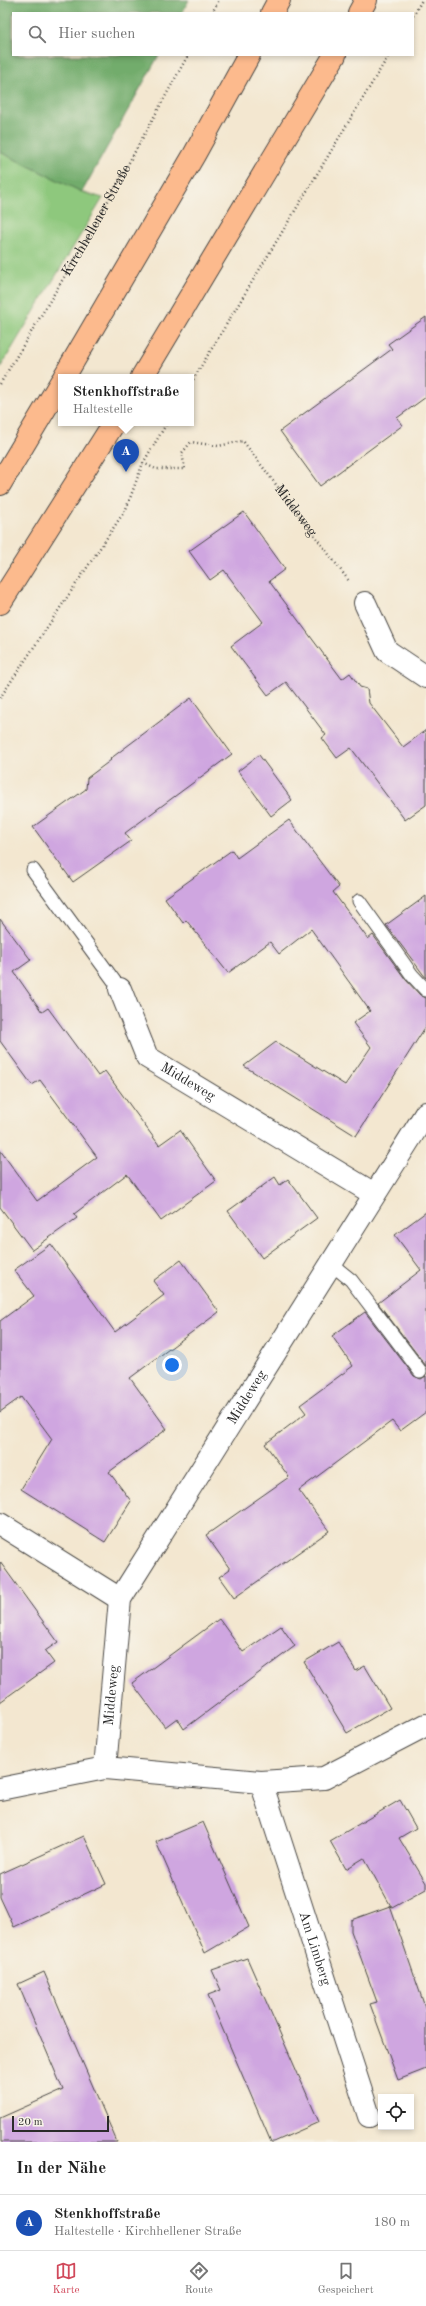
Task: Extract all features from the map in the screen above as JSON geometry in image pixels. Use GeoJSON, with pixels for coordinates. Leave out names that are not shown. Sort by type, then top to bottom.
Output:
{"type":"FeatureCollection","features":[{"type":"Feature","properties":{"kind":"main road"},"geometry":{"type":"LineString","coordinates":[[273,12],[279,0]]}},
{"type":"Feature","properties":{"kind":"main road"},"geometry":{"type":"LineString","coordinates":[[360,12],[366,0]]}},
{"type":"Feature","properties":{"kind":"main road"},"geometry":{"type":"LineString","coordinates":[[66,374],[194,155],[248,56]]}},
{"type":"Feature","properties":{"kind":"main road"},"geometry":{"type":"LineString","coordinates":[[144,374],[333,56]]}},
{"type":"Feature","properties":{"kind":"main road"},"geometry":{"type":"LineString","coordinates":[[3,477],[58,387]]}},
{"type":"Feature","properties":{"kind":"main road"},"geometry":{"type":"LineString","coordinates":[[0,603],[112,426]]}},
{"type":"Feature","properties":{"kind":"street"},"geometry":{"type":"LineString","coordinates":[[365,603],[388,651],[426,677]]}},
{"type":"Feature","properties":{"kind":"street","name":"Middeweg"},"geometry":{"type":"LineString","coordinates":[[120,989],[147,1057],[374,1194]]}},
{"type":"Feature","properties":{"kind":"street","name":"Middeweg"},"geometry":{"type":"LineString","coordinates":[[105,1768],[120,1599],[330,1263],[426,1113]]}},
{"type":"Feature","properties":{"kind":"street"},"geometry":{"type":"LineString","coordinates":[[0,1524],[120,1599]]}},
{"type":"Feature","properties":{"kind":"street"},"geometry":{"type":"LineString","coordinates":[[0,1790],[105,1768],[262,1782],[324,1778],[426,1726]]}},
{"type":"Feature","properties":{"kind":"street","name":"Am Limberg"},"geometry":{"type":"LineString","coordinates":[[262,1782],[369,2116]]}},
{"type":"Feature","properties":{"kind":"lane"},"geometry":{"type":"LineString","coordinates":[[33,870],[120,989]]}},
{"type":"Feature","properties":{"kind":"lane"},"geometry":{"type":"LineString","coordinates":[[359,901],[412,974],[426,990]]}},
{"type":"Feature","properties":{"kind":"lane"},"geometry":{"type":"LineString","coordinates":[[330,1263],[351,1280],[420,1371]]}},
{"type":"Feature","properties":{"kind":"path"},"geometry":{"type":"LineString","coordinates":[[213,12],[219,0]]}},
{"type":"Feature","properties":{"kind":"path"},"geometry":{"type":"LineString","coordinates":[[414,14],[422,0]]}},
{"type":"Feature","properties":{"kind":"path","name":"Kirchhellener Straße"},"geometry":{"type":"LineString","coordinates":[[0,384],[87,240],[187,56]]}},
{"type":"Feature","properties":{"kind":"path"},"geometry":{"type":"LineString","coordinates":[[194,378],[388,56]]}},
{"type":"Feature","properties":{"kind":"path"},"geometry":{"type":"LineString","coordinates":[[0,698],[126,509],[143,463],[165,426]]}},
{"type":"Feature","properties":{"kind":"path","name":"Middeweg"},"geometry":{"type":"LineString","coordinates":[[143,463],[156,469],[185,469],[182,453],[191,442],[218,446],[243,441],[365,603]]}},
{"type":"Feature","properties":{"kind":"green space"},"geometry":{"type":"Polygon","coordinates":[[[0,0],[189,0],[183,12],[12,12],[12,56],[158,56],[82,192],[0,152],[0,0]]]}},
{"type":"Feature","properties":{"kind":"green space"},"geometry":{"type":"Polygon","coordinates":[[[0,152],[82,192],[103,198],[0,368],[0,152]]]}},
{"type":"Feature","properties":{"kind":"building"},"geometry":{"type":"Polygon","coordinates":[[[426,317],[426,397],[397,418],[403,425],[320,486],[280,431],[392,349],[388,344],[426,317]]]}},
{"type":"Feature","properties":{"kind":"building"},"geometry":{"type":"Polygon","coordinates":[[[244,512],[285,569],[269,581],[342,679],[350,673],[360,687],[367,689],[369,703],[403,747],[426,730],[426,805],[405,820],[351,748],[337,758],[322,738],[326,735],[286,682],[268,695],[231,646],[263,622],[224,570],[210,580],[189,551],[244,512]]]}},
{"type":"Feature","properties":{"kind":"building"},"geometry":{"type":"Polygon","coordinates":[[[191,698],[232,754],[125,833],[131,841],[73,882],[33,827],[86,789],[87,778],[191,698]]]}},
{"type":"Feature","properties":{"kind":"building"},"geometry":{"type":"Polygon","coordinates":[[[259,755],[292,800],[271,816],[238,771],[259,755]]]}},
{"type":"Feature","properties":{"kind":"building"},"geometry":{"type":"Polygon","coordinates":[[[289,820],[339,887],[333,892],[368,939],[373,935],[406,980],[420,995],[426,998],[426,1026],[356,1136],[244,1066],[276,1042],[345,1085],[371,1047],[353,1023],[370,1011],[311,929],[279,954],[270,942],[228,973],[186,920],[183,923],[165,898],[232,850],[237,858],[289,820]]]}},
{"type":"Feature","properties":{"kind":"building"},"geometry":{"type":"Polygon","coordinates":[[[426,896],[426,978],[386,925],[426,896]]]}},
{"type":"Feature","properties":{"kind":"building"},"geometry":{"type":"Polygon","coordinates":[[[0,919],[31,960],[14,972],[42,1012],[48,1008],[98,1076],[105,1071],[159,1145],[180,1130],[216,1181],[161,1221],[127,1174],[74,1214],[77,1218],[32,1250],[0,1207],[0,1150],[37,1201],[97,1157],[40,1080],[32,1085],[0,1041],[0,919]]]}},
{"type":"Feature","properties":{"kind":"building"},"geometry":{"type":"Polygon","coordinates":[[[275,1177],[280,1185],[288,1179],[317,1218],[262,1258],[228,1211],[275,1177]]]}},
{"type":"Feature","properties":{"kind":"building"},"geometry":{"type":"Polygon","coordinates":[[[426,1212],[426,1366],[378,1303],[421,1270],[395,1235],[426,1212]]]}},
{"type":"Feature","properties":{"kind":"building"},"geometry":{"type":"Polygon","coordinates":[[[51,1244],[115,1332],[164,1295],[153,1281],[181,1260],[219,1312],[130,1378],[167,1429],[109,1472],[131,1501],[105,1542],[21,1489],[52,1439],[21,1397],[0,1412],[0,1321],[34,1296],[14,1270],[51,1244]]]}},
{"type":"Feature","properties":{"kind":"building"},"geometry":{"type":"Polygon","coordinates":[[[365,1312],[414,1376],[421,1379],[426,1376],[426,1412],[400,1431],[392,1421],[299,1490],[329,1531],[234,1598],[219,1577],[230,1569],[206,1535],[289,1477],[265,1444],[306,1413],[300,1405],[353,1366],[332,1336],[365,1312]]]}},
{"type":"Feature","properties":{"kind":"building"},"geometry":{"type":"Polygon","coordinates":[[[0,1562],[58,1642],[45,1651],[54,1663],[0,1702],[0,1562]]]}},
{"type":"Feature","properties":{"kind":"building"},"geometry":{"type":"Polygon","coordinates":[[[219,1619],[243,1652],[281,1626],[295,1646],[184,1729],[177,1718],[165,1727],[132,1683],[219,1619]]]}},
{"type":"Feature","properties":{"kind":"building"},"geometry":{"type":"Polygon","coordinates":[[[338,1642],[356,1671],[365,1666],[390,1708],[347,1733],[304,1662],[338,1642]]]}},
{"type":"Feature","properties":{"kind":"building"},"geometry":{"type":"Polygon","coordinates":[[[400,1800],[416,1828],[399,1838],[426,1883],[426,1889],[392,1908],[364,1858],[346,1869],[330,1841],[400,1800]]]}},
{"type":"Feature","properties":{"kind":"building"},"geometry":{"type":"Polygon","coordinates":[[[203,1822],[249,1927],[205,1953],[156,1842],[203,1822]]]}},
{"type":"Feature","properties":{"kind":"building"},"geometry":{"type":"Polygon","coordinates":[[[84,1836],[106,1884],[14,1927],[0,1897],[0,1874],[84,1836]]]}},
{"type":"Feature","properties":{"kind":"building"},"geometry":{"type":"Polygon","coordinates":[[[390,1906],[426,2010],[426,2069],[398,2080],[370,2004],[377,2002],[351,1931],[351,1920],[390,1906]]]}},
{"type":"Feature","properties":{"kind":"building"},"geometry":{"type":"Polygon","coordinates":[[[247,1958],[319,2122],[274,2142],[271,2142],[208,1995],[221,1990],[212,1970],[247,1958]]]}},
{"type":"Feature","properties":{"kind":"building"},"geometry":{"type":"Polygon","coordinates":[[[44,1972],[117,2142],[0,2142],[0,2118],[63,2090],[18,1984],[44,1972]]]}},
{"type":"Feature","properties":{"kind":"place","name":"Stenkhoffstraße"},"geometry":{"type":"Point","coordinates":[126,472]}}]}
